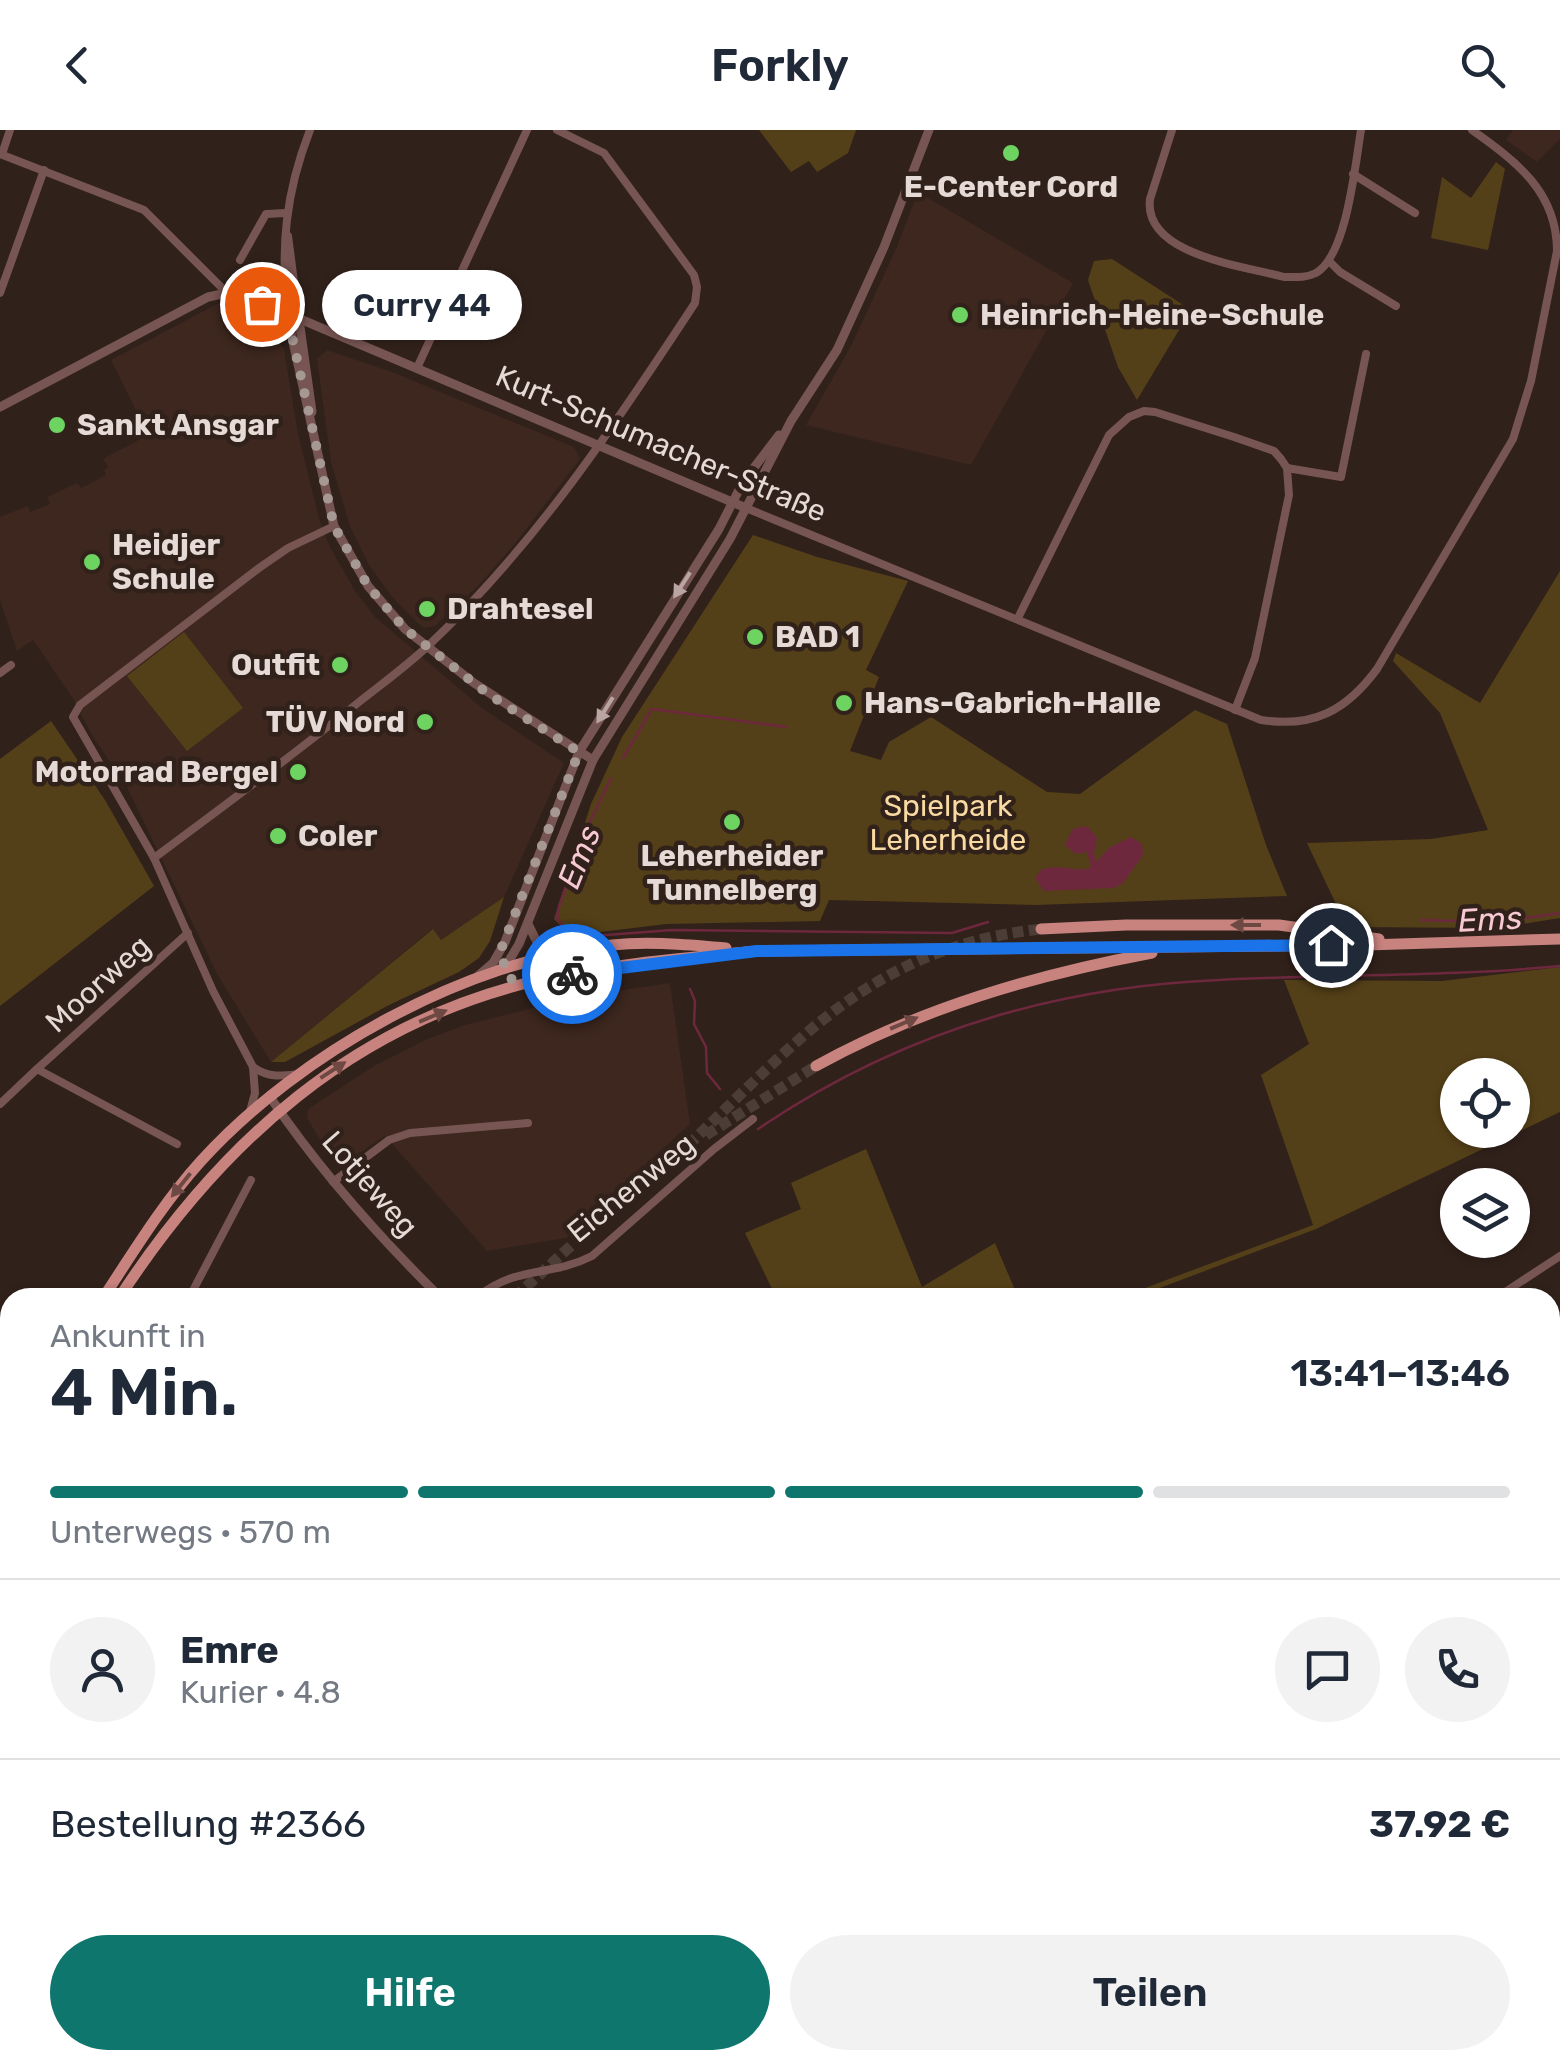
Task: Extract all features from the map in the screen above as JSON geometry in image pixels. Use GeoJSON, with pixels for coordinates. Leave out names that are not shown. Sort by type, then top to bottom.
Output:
{"type":"FeatureCollection","features":[{"type":"Feature","properties":{"kind":"main road"},"geometry":{"type":"LineString","coordinates":[[1042,929],[1279,925],[1413,943]]}},
{"type":"Feature","properties":{"kind":"main road"},"geometry":{"type":"LineString","coordinates":[[110,1288],[176,1190],[248,1114],[270,1097],[390,1017],[504,969],[560,952],[650,942],[757,951],[1560,940]]}},
{"type":"Feature","properties":{"kind":"main road"},"geometry":{"type":"LineString","coordinates":[[816,1066],[877,1034],[967,999],[1112,961],[1186,947]]}},
{"type":"Feature","properties":{"kind":"main road"},"geometry":{"type":"LineString","coordinates":[[126,1288],[188,1201],[278,1109],[334,1069],[392,1035],[474,999],[519,985],[627,965],[757,951]]}},
{"type":"Feature","properties":{"kind":"main road"},"geometry":{"type":"LineString","coordinates":[[504,969],[519,985]]}},
{"type":"Feature","properties":{"kind":"main road"},"geometry":{"type":"LineString","coordinates":[[474,999],[490,988],[504,969]]}},
{"type":"Feature","properties":{"kind":"street"},"geometry":{"type":"LineString","coordinates":[[10,130],[1,154],[144,210],[227,293]]}},
{"type":"Feature","properties":{"kind":"street"},"geometry":{"type":"LineString","coordinates":[[310,130],[294,170],[283,252],[287,314],[334,526],[368,586],[399,623],[488,694],[593,760]]}},
{"type":"Feature","properties":{"kind":"street"},"geometry":{"type":"LineString","coordinates":[[417,368],[527,130]]}},
{"type":"Feature","properties":{"kind":"street"},"geometry":{"type":"LineString","coordinates":[[154,858],[313,740],[428,647],[522,548],[601,446],[695,304],[694,275],[604,153],[558,130]]}},
{"type":"Feature","properties":{"kind":"street"},"geometry":{"type":"LineString","coordinates":[[466,984],[482,974],[500,952],[579,752],[743,482],[791,421],[837,350],[861,300],[928,130]]}},
{"type":"Feature","properties":{"kind":"street"},"geometry":{"type":"LineString","coordinates":[[1172,130],[1148,210],[1166,240],[1177,247],[1284,277],[1309,276],[1330,261],[1336,250],[1361,130]]}},
{"type":"Feature","properties":{"kind":"street","name":"Kurt-Schumacher-Straße"},"geometry":{"type":"LineString","coordinates":[[227,293],[287,314],[732,503],[1236,710],[1261,720],[1289,724],[1318,718],[1342,706],[1364,688],[1513,439],[1531,381],[1557,230],[1539,186],[1508,156],[1472,130]]}},
{"type":"Feature","properties":{"kind":"street"},"geometry":{"type":"LineString","coordinates":[[0,293],[44,170]]}},
{"type":"Feature","properties":{"kind":"street"},"geometry":{"type":"LineString","coordinates":[[1353,174],[1415,213]]}},
{"type":"Feature","properties":{"kind":"street"},"geometry":{"type":"LineString","coordinates":[[240,260],[266,214],[286,218]]}},
{"type":"Feature","properties":{"kind":"street"},"geometry":{"type":"LineString","coordinates":[[286,218],[313,426]]}},
{"type":"Feature","properties":{"kind":"street"},"geometry":{"type":"LineString","coordinates":[[1330,261],[1340,272],[1396,306]]}},
{"type":"Feature","properties":{"kind":"street"},"geometry":{"type":"LineString","coordinates":[[0,407],[208,297],[227,293]]}},
{"type":"Feature","properties":{"kind":"street"},"geometry":{"type":"LineString","coordinates":[[1287,468],[1340,477],[1366,354]]}},
{"type":"Feature","properties":{"kind":"street"},"geometry":{"type":"LineString","coordinates":[[1018,618],[1109,435],[1129,416],[1155,412],[1274,451],[1287,468],[1289,495],[1255,658],[1236,710]]}},
{"type":"Feature","properties":{"kind":"street"},"geometry":{"type":"LineString","coordinates":[[504,969],[528,924],[593,760],[746,508],[791,421]]}},
{"type":"Feature","properties":{"kind":"street"},"geometry":{"type":"LineString","coordinates":[[248,1114],[255,1093],[252,1067],[154,858],[74,717],[80,704],[259,568],[288,548],[334,526]]}},
{"type":"Feature","properties":{"kind":"street"},"geometry":{"type":"LineString","coordinates":[[0,673],[10,665]]}},
{"type":"Feature","properties":{"kind":"street"},"geometry":{"type":"LineString","coordinates":[[528,924],[537,942],[560,952]]}},
{"type":"Feature","properties":{"kind":"street","name":"Moorweg"},"geometry":{"type":"LineString","coordinates":[[0,1104],[188,933]]}},
{"type":"Feature","properties":{"kind":"street"},"geometry":{"type":"LineString","coordinates":[[500,952],[504,969]]}},
{"type":"Feature","properties":{"kind":"street"},"geometry":{"type":"LineString","coordinates":[[252,1067],[275,1077],[303,1073]]}},
{"type":"Feature","properties":{"kind":"street"},"geometry":{"type":"LineString","coordinates":[[37,1069],[177,1144]]}},
{"type":"Feature","properties":{"kind":"street","name":"Lotjeweg"},"geometry":{"type":"LineString","coordinates":[[270,1097],[333,1182],[430,1288]]}},
{"type":"Feature","properties":{"kind":"street","name":"Eichenweg"},"geometry":{"type":"LineString","coordinates":[[490,1288],[506,1277],[571,1265],[592,1256],[753,1120]]}},
{"type":"Feature","properties":{"kind":"street"},"geometry":{"type":"LineString","coordinates":[[333,1182],[389,1140],[410,1133],[528,1123]]}},
{"type":"Feature","properties":{"kind":"street"},"geometry":{"type":"LineString","coordinates":[[193,1288],[251,1180]]}},
{"type":"Feature","properties":{"kind":"street"},"geometry":{"type":"LineString","coordinates":[[1510,1288],[1560,1256]]}},
{"type":"Feature","properties":{"kind":"shaded area"},"geometry":{"type":"Polygon","coordinates":[[[1513,130],[1560,130],[1560,139],[1537,162],[1506,140],[1513,130]]]}},
{"type":"Feature","properties":{"kind":"shaded area","name":"Heinrich-Heine-Schule"},"geometry":{"type":"Polygon","coordinates":[[[918,192],[1073,283],[971,465],[806,425],[851,346],[918,192]]]}},
{"type":"Feature","properties":{"kind":"shaded area"},"geometry":{"type":"Polygon","coordinates":[[[219,303],[264,318],[284,349],[298,433],[319,518],[355,591],[375,617],[482,708],[564,763],[504,897],[441,940],[432,929],[271,1062],[217,974],[127,787],[33,640],[17,651],[0,600],[0,517],[28,506],[30,512],[50,504],[47,497],[77,483],[81,488],[106,475],[104,470],[108,467],[103,459],[148,435],[111,360],[219,303]]]}},
{"type":"Feature","properties":{"kind":"shaded area"},"geometry":{"type":"Polygon","coordinates":[[[327,350],[392,372],[574,447],[580,459],[513,546],[435,626],[423,628],[393,598],[369,565],[350,527],[331,462],[317,359],[327,350]]]}},
{"type":"Feature","properties":{"kind":"shaded area"},"geometry":{"type":"Polygon","coordinates":[[[1088,827],[1097,838],[1096,862],[1110,847],[1131,837],[1142,844],[1143,855],[1123,883],[1114,888],[1044,891],[1035,878],[1041,870],[1091,867],[1087,852],[1076,854],[1065,845],[1072,830],[1088,827]]]}},
{"type":"Feature","properties":{"kind":"shaded area"},"geometry":{"type":"Polygon","coordinates":[[[670,983],[690,1124],[566,1238],[487,1251],[385,1136],[337,1168],[307,1118],[308,1109],[374,1066],[427,1039],[465,1025],[576,997],[670,983]]]}},
{"type":"Feature","properties":{"kind":"green space"},"geometry":{"type":"Polygon","coordinates":[[[759,130],[856,130],[848,153],[817,172],[809,161],[791,172],[759,130]]]}},
{"type":"Feature","properties":{"kind":"green space"},"geometry":{"type":"Polygon","coordinates":[[[1496,162],[1505,169],[1488,250],[1431,238],[1442,177],[1471,198],[1496,162]]]}},
{"type":"Feature","properties":{"kind":"green space"},"geometry":{"type":"Polygon","coordinates":[[[1112,259],[1191,310],[1137,400],[1118,367],[1088,280],[1094,261],[1112,259]]]}},
{"type":"Feature","properties":{"kind":"green space","name":"Spielpark Leherheide"},"geometry":{"type":"Polygon","coordinates":[[[753,535],[908,581],[866,670],[879,677],[850,751],[881,760],[889,742],[931,717],[1047,792],[1080,794],[1195,710],[1227,724],[1266,845],[1287,896],[1035,905],[829,900],[820,921],[666,924],[584,934],[565,930],[554,919],[591,804],[622,737],[753,535]]]}},
{"type":"Feature","properties":{"kind":"green space"},"geometry":{"type":"Polygon","coordinates":[[[1560,571],[1560,918],[1496,928],[1347,927],[1307,843],[1431,839],[1488,830],[1440,713],[1393,661],[1396,653],[1480,703],[1560,571]]]}},
{"type":"Feature","properties":{"kind":"green space"},"geometry":{"type":"Polygon","coordinates":[[[184,632],[243,708],[187,751],[127,676],[184,632]]]}},
{"type":"Feature","properties":{"kind":"green space"},"geometry":{"type":"Polygon","coordinates":[[[51,721],[105,800],[154,886],[0,1006],[0,759],[51,721]]]}},
{"type":"Feature","properties":{"kind":"green space"},"geometry":{"type":"Polygon","coordinates":[[[504,897],[490,941],[479,958],[285,1062],[271,1062],[433,929],[441,940],[504,897]]]}},
{"type":"Feature","properties":{"kind":"green space"},"geometry":{"type":"Polygon","coordinates":[[[1560,967],[1560,1112],[1530,1126],[1530,1058],[1440,1058],[1440,1148],[1485,1148],[1316,1229],[1160,1288],[1145,1288],[1313,1225],[1261,1075],[1309,1044],[1284,980],[1442,981],[1560,967]]]}},
{"type":"Feature","properties":{"kind":"green space"},"geometry":{"type":"Polygon","coordinates":[[[866,1149],[922,1287],[995,1243],[1014,1288],[772,1288],[745,1233],[801,1209],[791,1183],[866,1149]]]}},
{"type":"Feature","properties":{"kind":"waterway","name":"Ems"},"geometry":{"type":"LineString","coordinates":[[623,758],[652,709],[786,727]]}},
{"type":"Feature","properties":{"kind":"waterway","name":"Ems"},"geometry":{"type":"LineString","coordinates":[[611,778],[587,828],[559,906],[557,918],[567,932],[580,937],[672,930],[952,933],[988,922]]}},
{"type":"Feature","properties":{"kind":"waterway","name":"Ems"},"geometry":{"type":"LineString","coordinates":[[1420,920],[1498,922],[1560,913]]}},
{"type":"Feature","properties":{"kind":"waterway"},"geometry":{"type":"LineString","coordinates":[[758,1129],[811,1096],[920,1042],[1036,1005],[1096,993],[1219,980],[1560,966]]}},
{"type":"Feature","properties":{"kind":"waterway"},"geometry":{"type":"LineString","coordinates":[[690,989],[695,1001],[694,1024],[706,1047],[707,1073],[720,1089]]}},
{"type":"Feature","properties":{"kind":"tunnel"},"geometry":{"type":"LineString","coordinates":[[525,1288],[840,1006],[929,956],[981,940],[1041,929]]}},
{"type":"Feature","properties":{"kind":"tunnel"},"geometry":{"type":"LineString","coordinates":[[706,1135],[816,1066]]}},
{"type":"Feature","properties":{"kind":"way so far"},"geometry":{"type":"LineString","coordinates":[[262,304],[287,314],[334,526],[368,586],[405,629],[488,694],[579,752],[500,952],[501,964],[519,985],[572,974]]}},
{"type":"Feature","properties":{"kind":"place","name":"E-Center Cord"},"geometry":{"type":"Point","coordinates":[1011,153]}},
{"type":"Feature","properties":{"kind":"place","name":"Curry 44"},"geometry":{"type":"Point","coordinates":[262,304]}},
{"type":"Feature","properties":{"kind":"place","name":"Heinrich-Heine-Schule"},"geometry":{"type":"Point","coordinates":[960,315]}},
{"type":"Feature","properties":{"kind":"place","name":"Sankt Ansgar"},"geometry":{"type":"Point","coordinates":[57,425]}},
{"type":"Feature","properties":{"kind":"place","name":"Heidjer Schule"},"geometry":{"type":"Point","coordinates":[92,562]}},
{"type":"Feature","properties":{"kind":"place","name":"Drahtesel"},"geometry":{"type":"Point","coordinates":[427,609]}},
{"type":"Feature","properties":{"kind":"place","name":"BAD 1"},"geometry":{"type":"Point","coordinates":[755,637]}},
{"type":"Feature","properties":{"kind":"place","name":"Outfit"},"geometry":{"type":"Point","coordinates":[340,665]}},
{"type":"Feature","properties":{"kind":"place","name":"Hans-Gabrich-Halle"},"geometry":{"type":"Point","coordinates":[844,703]}},
{"type":"Feature","properties":{"kind":"place","name":"TÜV Nord"},"geometry":{"type":"Point","coordinates":[425,722]}},
{"type":"Feature","properties":{"kind":"place","name":"Motorrad Bergel"},"geometry":{"type":"Point","coordinates":[298,772]}},
{"type":"Feature","properties":{"kind":"place","name":"Leherheider Tunnelberg"},"geometry":{"type":"Point","coordinates":[732,822]}},
{"type":"Feature","properties":{"kind":"place","name":"Coler"},"geometry":{"type":"Point","coordinates":[278,836]}},
{"type":"Feature","properties":{"kind":"route"},"geometry":{"type":"LineString","coordinates":[[572,974],[757,951],[1331,945]]}}]}
